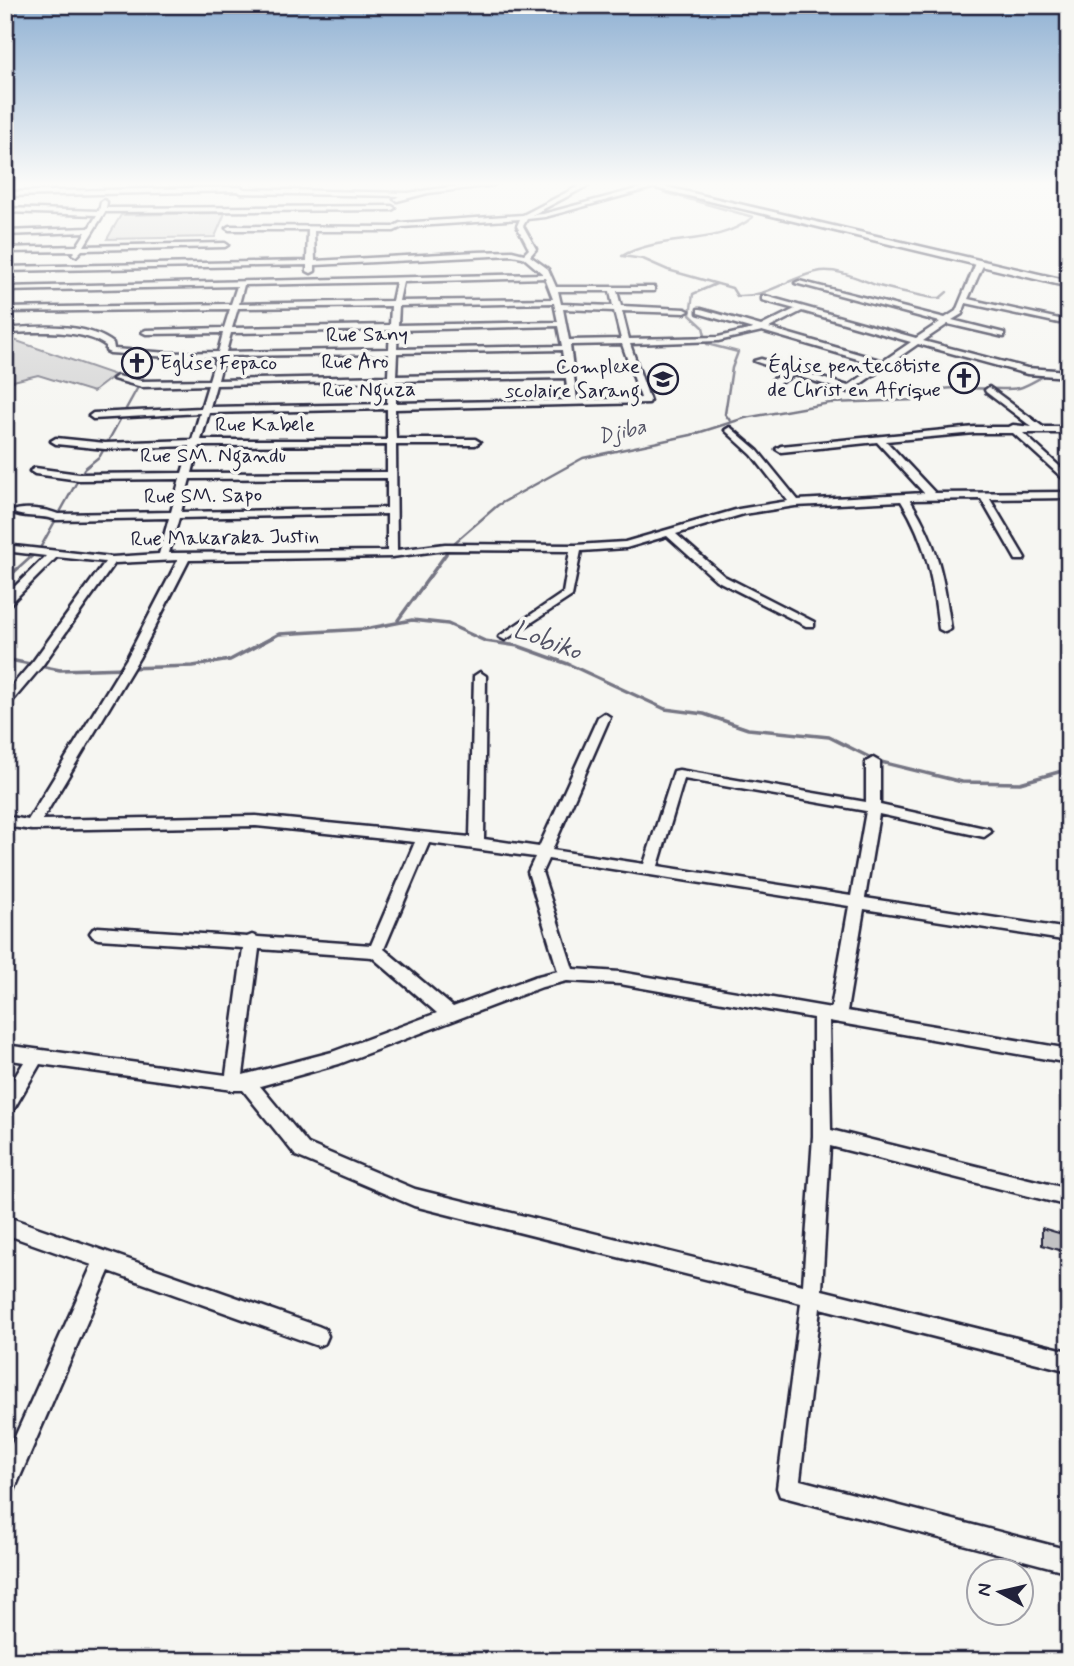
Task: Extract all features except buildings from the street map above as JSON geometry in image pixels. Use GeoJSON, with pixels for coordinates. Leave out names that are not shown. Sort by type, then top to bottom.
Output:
{"type":"FeatureCollection","features":[{"type":"Feature","properties":{"kind":"street"},"geometry":{"type":"LineString","coordinates":[[5,331],[30,328],[71,263]]}},
{"type":"Feature","properties":{"kind":"street"},"geometry":{"type":"LineString","coordinates":[[310,282],[311,263]]}},
{"type":"Feature","properties":{"kind":"street"},"geometry":{"type":"LineString","coordinates":[[5,269],[315,263]]}},
{"type":"Feature","properties":{"kind":"street"},"geometry":{"type":"LineString","coordinates":[[535,263],[548,276],[556,303],[573,403]]}},
{"type":"Feature","properties":{"kind":"street"},"geometry":{"type":"LineString","coordinates":[[758,361],[849,389],[960,312],[980,263],[1069,284]]}},
{"type":"Feature","properties":{"kind":"street"},"geometry":{"type":"LineString","coordinates":[[215,285],[220,265]]}},
{"type":"Feature","properties":{"kind":"street"},"geometry":{"type":"LineString","coordinates":[[5,289],[548,276]]}},
{"type":"Feature","properties":{"kind":"street"},"geometry":{"type":"LineString","coordinates":[[392,554],[391,408],[395,304],[400,280]]}},
{"type":"Feature","properties":{"kind":"street"},"geometry":{"type":"LineString","coordinates":[[799,283],[1001,335]]}},
{"type":"Feature","properties":{"kind":"street"},"geometry":{"type":"LineString","coordinates":[[163,557],[241,284]]}},
{"type":"Feature","properties":{"kind":"street"},"geometry":{"type":"LineString","coordinates":[[552,289],[651,289]]}},
{"type":"Feature","properties":{"kind":"street"},"geometry":{"type":"LineString","coordinates":[[613,290],[625,340]]}},
{"type":"Feature","properties":{"kind":"street"},"geometry":{"type":"LineString","coordinates":[[765,298],[1027,371],[1069,374]]}},
{"type":"Feature","properties":{"kind":"street"},"geometry":{"type":"LineString","coordinates":[[966,301],[1056,321]]}},
{"type":"Feature","properties":{"kind":"street"},"geometry":{"type":"LineString","coordinates":[[5,310],[556,303],[685,312]]}},
{"type":"Feature","properties":{"kind":"street","name":"Rue Sany"},"geometry":{"type":"LineString","coordinates":[[30,328],[89,335],[107,340],[110,351],[169,355],[395,352],[565,346],[625,340],[704,339],[761,329],[802,308]]}},
{"type":"Feature","properties":{"kind":"street"},"geometry":{"type":"LineString","coordinates":[[701,311],[883,364]]}},
{"type":"Feature","properties":{"kind":"street"},"geometry":{"type":"LineString","coordinates":[[146,332],[560,324]]}},
{"type":"Feature","properties":{"kind":"street","name":"Rue Nguza"},"geometry":{"type":"LineString","coordinates":[[93,416],[206,410],[646,401],[625,340]]}},
{"type":"Feature","properties":{"kind":"street"},"geometry":{"type":"LineString","coordinates":[[775,382],[793,372]]}},
{"type":"Feature","properties":{"kind":"street","name":"Rue Aro"},"geometry":{"type":"LineString","coordinates":[[117,379],[138,384],[569,375]]}},
{"type":"Feature","properties":{"kind":"street"},"geometry":{"type":"LineString","coordinates":[[989,390],[1039,429]]}},
{"type":"Feature","properties":{"kind":"street"},"geometry":{"type":"LineString","coordinates":[[1013,428],[1069,481]]}},
{"type":"Feature","properties":{"kind":"street"},"geometry":{"type":"LineString","coordinates":[[781,449],[1013,428],[1069,430]]}},
{"type":"Feature","properties":{"kind":"street"},"geometry":{"type":"LineString","coordinates":[[730,430],[755,453],[795,503]]}},
{"type":"Feature","properties":{"kind":"street"},"geometry":{"type":"LineString","coordinates":[[879,439],[932,496]]}},
{"type":"Feature","properties":{"kind":"street","name":"Rue Kabele"},"geometry":{"type":"LineString","coordinates":[[56,441],[105,446],[475,442]]}},
{"type":"Feature","properties":{"kind":"street","name":"Rue SM. Ngandu"},"geometry":{"type":"LineString","coordinates":[[35,471],[79,477],[391,475]]}},
{"type":"Feature","properties":{"kind":"street","name":"Rue Makaraka Justin"},"geometry":{"type":"LineString","coordinates":[[5,548],[56,552],[112,561],[135,557],[392,554],[445,547],[576,548],[626,545],[743,511],[795,503],[932,496],[1069,495]]}},
{"type":"Feature","properties":{"kind":"street"},"geometry":{"type":"LineString","coordinates":[[984,496],[1020,558]]}},
{"type":"Feature","properties":{"kind":"street"},"geometry":{"type":"LineString","coordinates":[[904,498],[921,523],[934,553],[945,629]]}},
{"type":"Feature","properties":{"kind":"street","name":"Rue SM. Sapo"},"geometry":{"type":"LineString","coordinates":[[16,512],[51,514],[56,517],[391,511]]}},
{"type":"Feature","properties":{"kind":"street"},"geometry":{"type":"LineString","coordinates":[[669,533],[720,578],[810,624]]}},
{"type":"Feature","properties":{"kind":"street"},"geometry":{"type":"LineString","coordinates":[[505,637],[568,594],[576,548]]}},
{"type":"Feature","properties":{"kind":"street"},"geometry":{"type":"LineString","coordinates":[[5,603],[56,552]]}},
{"type":"Feature","properties":{"kind":"street"},"geometry":{"type":"LineString","coordinates":[[32,825],[133,658],[186,556]]}},
{"type":"Feature","properties":{"kind":"street"},"geometry":{"type":"LineString","coordinates":[[5,702],[34,668],[112,561]]}},
{"type":"Feature","properties":{"kind":"street"},"geometry":{"type":"LineString","coordinates":[[477,843],[480,676]]}},
{"type":"Feature","properties":{"kind":"street"},"geometry":{"type":"LineString","coordinates":[[567,975],[535,872],[604,717]]}},
{"type":"Feature","properties":{"kind":"street"},"geometry":{"type":"LineString","coordinates":[[873,762],[873,808],[856,902],[829,1015],[812,1297],[788,1488],[1069,1561]]}},
{"type":"Feature","properties":{"kind":"street"},"geometry":{"type":"LineString","coordinates":[[649,871],[679,774],[873,808],[984,832]]}},
{"type":"Feature","properties":{"kind":"street"},"geometry":{"type":"LineString","coordinates":[[5,821],[32,825],[256,821],[477,843],[1069,935]]}},
{"type":"Feature","properties":{"kind":"street"},"geometry":{"type":"LineString","coordinates":[[376,951],[424,838]]}},
{"type":"Feature","properties":{"kind":"street"},"geometry":{"type":"LineString","coordinates":[[98,933],[376,951],[450,1014]]}},
{"type":"Feature","properties":{"kind":"street"},"geometry":{"type":"LineString","coordinates":[[252,941],[240,1083],[302,1150],[414,1197],[1069,1361]]}},
{"type":"Feature","properties":{"kind":"street"},"geometry":{"type":"LineString","coordinates":[[5,1052],[240,1083],[333,1059],[540,981],[567,975],[620,978],[1069,1056]]}},
{"type":"Feature","properties":{"kind":"street"},"geometry":{"type":"LineString","coordinates":[[5,1109],[35,1058]]}},
{"type":"Feature","properties":{"kind":"street"},"geometry":{"type":"LineString","coordinates":[[821,1136],[1069,1198]]}},
{"type":"Feature","properties":{"kind":"street"},"geometry":{"type":"LineString","coordinates":[[5,1225],[318,1336]]}},
{"type":"Feature","properties":{"kind":"street"},"geometry":{"type":"LineString","coordinates":[[5,1485],[104,1260]]}},
{"type":"Feature","properties":{"kind":"shaded area"},"geometry":{"type":"Polygon","coordinates":[[[5,339],[115,375],[93,392],[38,375],[5,383],[5,339]]]}},
{"type":"Feature","properties":{"kind":"waterway"},"geometry":{"type":"LineString","coordinates":[[652,263],[732,288],[737,296],[759,294],[821,271],[843,273],[886,288],[933,298],[940,298],[947,292]]}},
{"type":"Feature","properties":{"kind":"waterway","name":"Djiba"},"geometry":{"type":"LineString","coordinates":[[716,284],[693,294],[690,315],[703,327],[707,344],[738,352],[732,368],[725,414],[731,422]]}},
{"type":"Feature","properties":{"kind":"waterway","name":"Djiba"},"geometry":{"type":"LineString","coordinates":[[444,556],[453,544],[498,505],[583,458],[691,435],[745,418],[830,403],[915,400],[924,394],[950,388],[1019,388],[1044,376]]}},
{"type":"Feature","properties":{"kind":"waterway"},"geometry":{"type":"LineString","coordinates":[[32,556],[39,550],[84,469],[100,456],[143,378]]}},
{"type":"Feature","properties":{"kind":"waterway"},"geometry":{"type":"LineString","coordinates":[[5,580],[34,554]]}},
{"type":"Feature","properties":{"kind":"waterway","name":"Djiba"},"geometry":{"type":"LineString","coordinates":[[398,620],[446,554]]}},
{"type":"Feature","properties":{"kind":"waterway","name":"Lobiko"},"geometry":{"type":"LineString","coordinates":[[5,659],[60,670],[193,666],[230,660],[279,634],[365,629],[412,620],[448,624],[485,641],[518,646],[568,664],[665,709],[704,714],[748,729],[829,737],[877,761],[962,782],[1020,783],[1069,769]]}},
{"type":"Feature","properties":{"kind":"place","name":"Eglise Fepaco"},"geometry":{"type":"Point","coordinates":[137,363]}},
{"type":"Feature","properties":{"kind":"place","name":"Église pentecôtiste de Christ en Afrique"},"geometry":{"type":"Point","coordinates":[964,378]}},
{"type":"Feature","properties":{"kind":"place","name":"Complexe scolaire Sarang"},"geometry":{"type":"Point","coordinates":[663,379]}}]}
